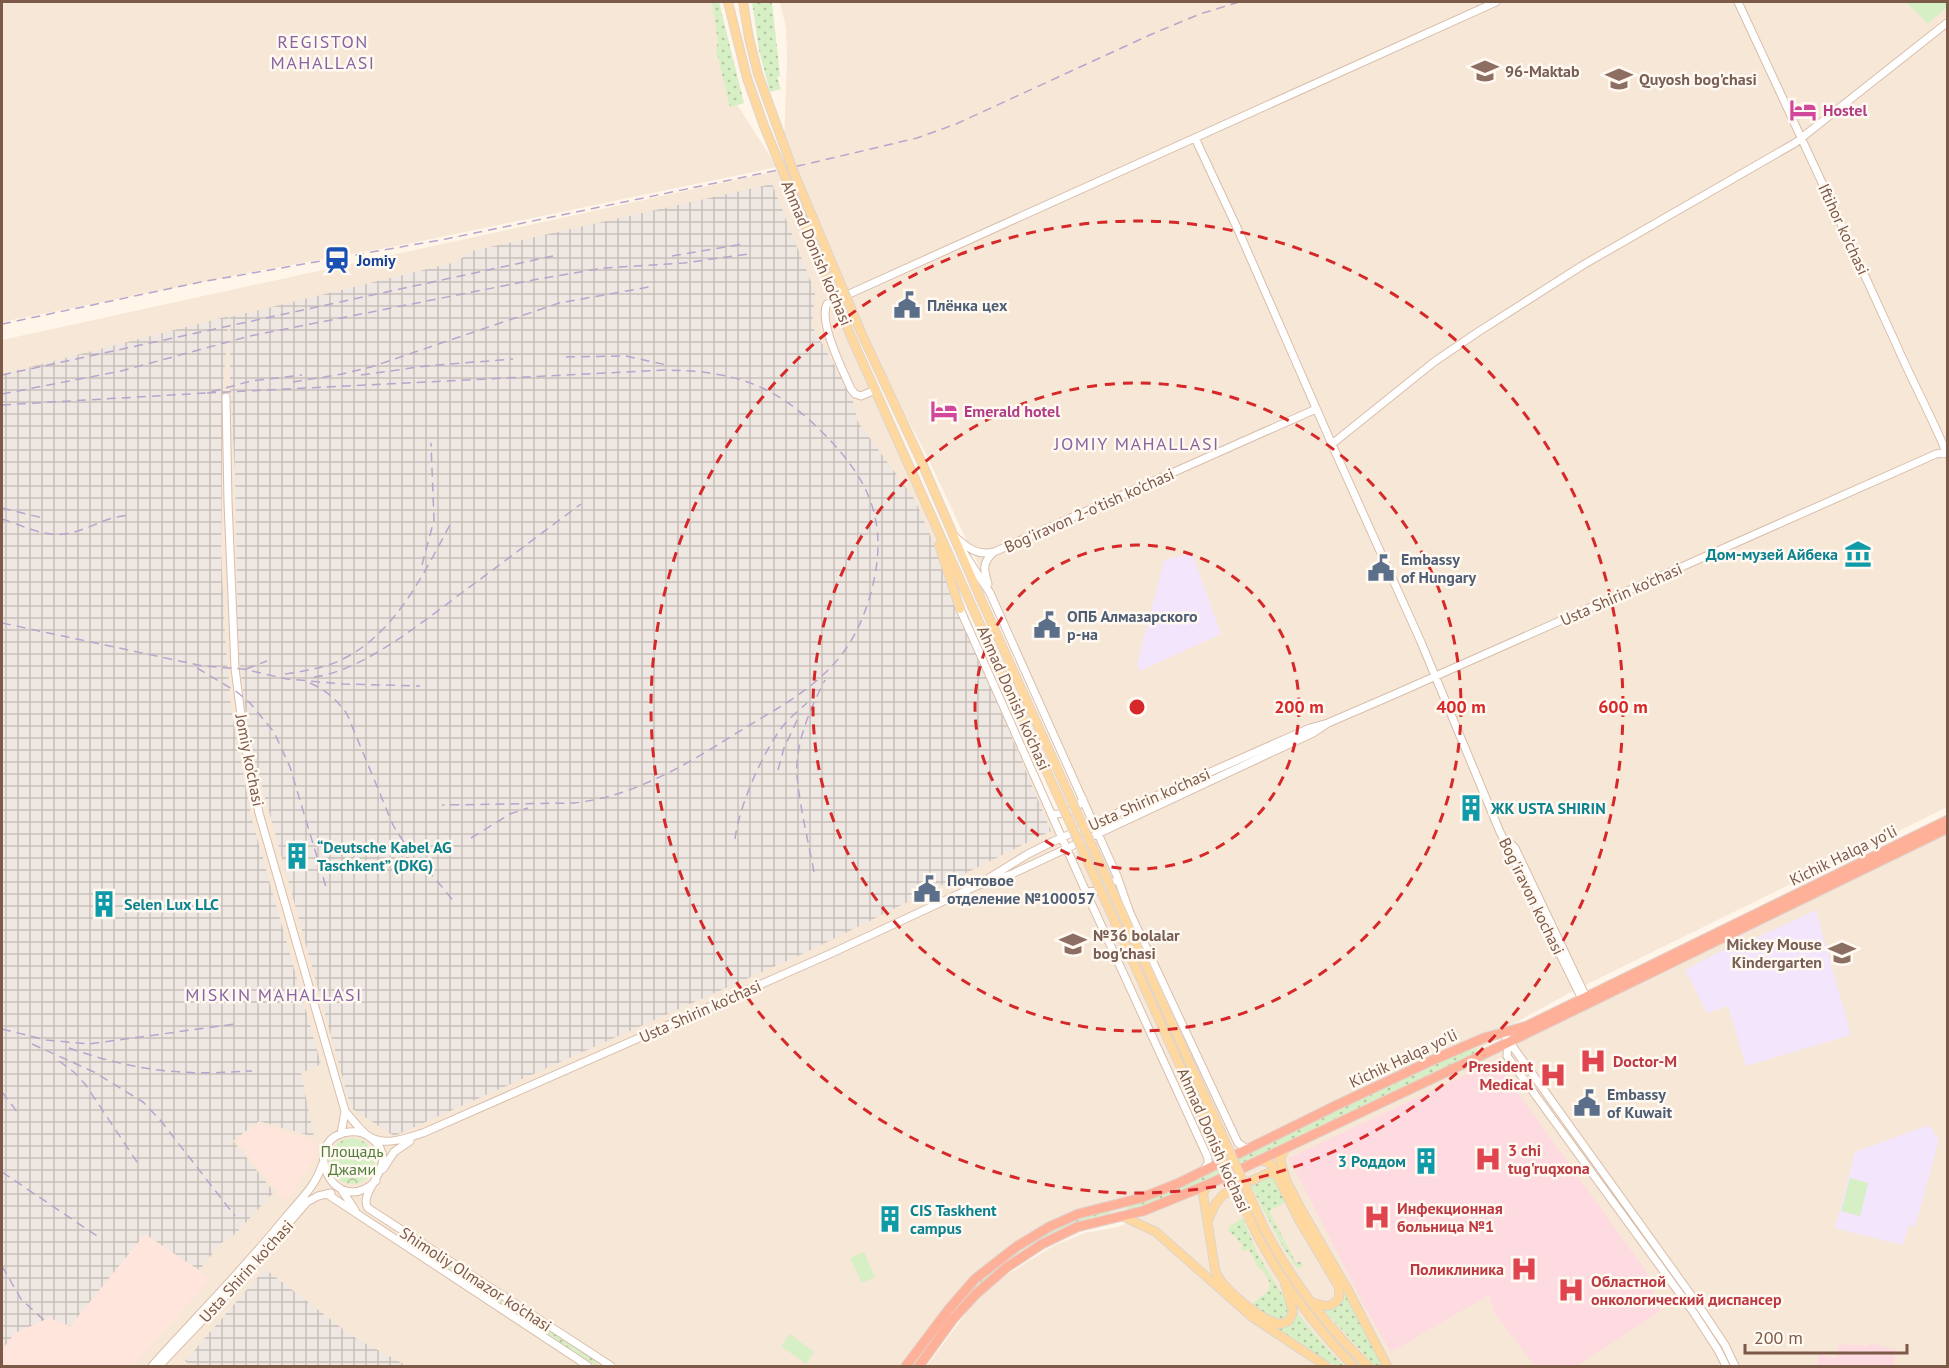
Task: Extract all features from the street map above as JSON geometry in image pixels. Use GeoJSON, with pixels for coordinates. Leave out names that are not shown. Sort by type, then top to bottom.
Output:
{"type":"FeatureCollection","features":[{"type":"Feature","properties":{"kind":"highway","name":"Kichik Halqa yo'li"},"geometry":{"type":"LineString","coordinates":[[906,1366],[955,1300],[975,1280],[1030,1238],[1067,1218],[1142,1198],[1202,1172],[1423,1065],[1484,1038],[1527,1026],[1947,820]]}},
{"type":"Feature","properties":{"kind":"highway","name":"Kichik Halqa yo'li"},"geometry":{"type":"LineString","coordinates":[[919,1366],[947,1326],[967,1303],[1007,1267],[1042,1244],[1070,1230],[1143,1211],[1207,1185],[1508,1042],[1947,828]]}},
{"type":"Feature","properties":{"kind":"highway"},"geometry":{"type":"LineString","coordinates":[[1119,1205],[1122,1216]]}},
{"type":"Feature","properties":{"kind":"main road","name":"Ahmad Donish ko'chasi"},"geometry":{"type":"LineString","coordinates":[[728,2],[747,78],[776,155],[875,390],[1255,1231],[1284,1280],[1322,1332],[1353,1366]]}},
{"type":"Feature","properties":{"kind":"main road","name":"Ahmad Donish ko'chasi"},"geometry":{"type":"LineString","coordinates":[[743,2],[758,74],[794,173],[863,337],[957,541],[980,597],[1264,1228],[1310,1301],[1368,1366]]}},
{"type":"Feature","properties":{"kind":"main road"},"geometry":{"type":"LineString","coordinates":[[924,501],[960,609]]}},
{"type":"Feature","properties":{"kind":"main road"},"geometry":{"type":"LineString","coordinates":[[1287,1146],[1282,1151],[1280,1159],[1287,1180],[1387,1366]]}},
{"type":"Feature","properties":{"kind":"main road"},"geometry":{"type":"LineString","coordinates":[[1257,1161],[1270,1163],[1276,1172],[1299,1220],[1339,1287],[1339,1298],[1332,1305],[1323,1306],[1310,1301]]}},
{"type":"Feature","properties":{"kind":"main road"},"geometry":{"type":"LineString","coordinates":[[1220,1290],[1212,1273],[1206,1232],[1212,1210],[1224,1194],[1268,1173],[1276,1172],[1287,1180]]}},
{"type":"Feature","properties":{"kind":"main road"},"geometry":{"type":"LineString","coordinates":[[1207,1185],[1203,1194],[1215,1269],[1219,1279],[1256,1312],[1280,1324],[1289,1321],[1293,1312],[1284,1280]]}},
{"type":"Feature","properties":{"kind":"main road"},"geometry":{"type":"LineString","coordinates":[[1122,1216],[1156,1232],[1252,1317],[1326,1366]]}},
{"type":"Feature","properties":{"kind":"street"},"geometry":{"type":"LineString","coordinates":[[875,390],[861,396],[855,394],[851,389],[827,327],[824,315],[827,304],[1496,2]]}},
{"type":"Feature","properties":{"kind":"street","name":"Iftihor ko'chasi"},"geometry":{"type":"LineString","coordinates":[[1738,2],[1845,230],[1918,393],[1937,428],[1947,454]]}},
{"type":"Feature","properties":{"kind":"street"},"geometry":{"type":"LineString","coordinates":[[1332,444],[1434,362],[1478,332],[1583,265],[1802,138],[1947,22]]}},
{"type":"Feature","properties":{"kind":"street","name":"Bog'iravon kochasi"},"geometry":{"type":"LineString","coordinates":[[1195,138],[1436,676],[1500,832],[1515,848],[1584,998]]}},
{"type":"Feature","properties":{"kind":"street","name":"Jomiy ko'chasi"},"geometry":{"type":"LineString","coordinates":[[226,397],[235,669],[244,739],[260,813],[345,1112]]}},
{"type":"Feature","properties":{"kind":"street","name":"Bog'iravon 2-o'tish ko'chasi"},"geometry":{"type":"LineString","coordinates":[[990,593],[984,567],[987,558],[994,552],[1316,409]]}},
{"type":"Feature","properties":{"kind":"street","name":"Usta Shirin ko'chasi"},"geometry":{"type":"LineString","coordinates":[[976,886],[1028,854],[1094,823],[1310,728],[1328,723],[1436,676],[1936,454],[1947,454]]}},
{"type":"Feature","properties":{"kind":"street","name":"Bog'iravon 2-o'tish ko'chasi"},"geometry":{"type":"LineString","coordinates":[[957,541],[979,553],[994,552]]}},
{"type":"Feature","properties":{"kind":"street","name":"Ahmad Donish ko'chasi"},"geometry":{"type":"LineString","coordinates":[[957,541],[990,593],[1099,833],[1130,913],[1238,1143],[1251,1148]]}},
{"type":"Feature","properties":{"kind":"street","name":"Ahmad Donish ko'chasi"},"geometry":{"type":"LineString","coordinates":[[960,609],[1208,1158],[1207,1165],[1202,1172]]}},
{"type":"Feature","properties":{"kind":"street","name":"Usta Shirin ko'chasi"},"geometry":{"type":"LineString","coordinates":[[369,1136],[390,1141],[423,1133],[832,953],[976,886],[1012,874],[1313,733],[1328,723]]}},
{"type":"Feature","properties":{"kind":"street"},"geometry":{"type":"LineString","coordinates":[[1051,814],[1070,812],[1083,799]]}},
{"type":"Feature","properties":{"kind":"street"},"geometry":{"type":"LineString","coordinates":[[1086,892],[1094,893],[1103,889],[1117,876]]}},
{"type":"Feature","properties":{"kind":"street"},"geometry":{"type":"LineString","coordinates":[[1503,1033],[1697,1304],[1725,1345],[1735,1366]]}},
{"type":"Feature","properties":{"kind":"street"},"geometry":{"type":"LineString","coordinates":[[1508,1042],[1507,1056],[1694,1313],[1726,1366]]}},
{"type":"Feature","properties":{"kind":"street"},"geometry":{"type":"LineString","coordinates":[[341,1134],[345,1112]]}},
{"type":"Feature","properties":{"kind":"street"},"geometry":{"type":"LineString","coordinates":[[345,1112],[369,1136],[381,1151],[381,1171],[376,1180],[360,1190],[342,1189],[328,1179],[323,1161],[328,1145],[341,1134],[358,1132],[369,1136]]}},
{"type":"Feature","properties":{"kind":"street","name":"Usta Shirin ko'chasi"},"geometry":{"type":"LineString","coordinates":[[381,1171],[397,1149],[423,1133]]}},
{"type":"Feature","properties":{"kind":"street","name":"Usta Shirin ko'chasi"},"geometry":{"type":"LineString","coordinates":[[152,1366],[256,1254],[308,1191],[317,1178],[323,1161]]}},
{"type":"Feature","properties":{"kind":"street","name":"Shimoliy Olmazor ko'chasi"},"geometry":{"type":"LineString","coordinates":[[376,1180],[366,1197],[365,1203],[368,1208],[602,1364],[611,1366]]}},
{"type":"Feature","properties":{"kind":"street","name":"Usta Shirin ko'chasi"},"geometry":{"type":"LineString","coordinates":[[159,1366],[232,1289],[307,1202],[342,1189]]}},
{"type":"Feature","properties":{"kind":"street","name":"Shimoliy Olmazor ko'chasi"},"geometry":{"type":"LineString","coordinates":[[342,1189],[357,1213]]}},
{"type":"Feature","properties":{"kind":"street","name":"Shimoliy Olmazor ko'chasi"},"geometry":{"type":"LineString","coordinates":[[327,1194],[588,1366]]}},
{"type":"Feature","properties":{"kind":"street"},"geometry":{"type":"LineString","coordinates":[[430,1262],[436,1252]]}},
{"type":"Feature","properties":{"kind":"shaded area","name":"REGISTON MAHALLASI"},"geometry":{"type":"Polygon","coordinates":[[[2,2],[713,2],[736,103],[777,167],[407,244],[262,270],[2,322],[2,2]]]}},
{"type":"Feature","properties":{"kind":"shaded area"},"geometry":{"type":"Polygon","coordinates":[[[780,2],[1947,2],[1947,16],[1932,29],[1936,33],[1947,23],[1947,807],[1501,1028],[1505,1035],[1475,1051],[1135,1207],[1069,1224],[1033,1243],[979,1284],[913,1366],[2,1366],[2,340],[786,169],[855,334],[1065,856],[1104,838],[1046,708],[924,450],[863,337],[786,166],[783,167],[787,61],[786,28],[780,2]]]}},
{"type":"Feature","properties":{"kind":"shaded area"},"geometry":{"type":"Polygon","coordinates":[[[772,184],[815,292],[812,326],[851,394],[858,422],[915,500],[943,565],[950,590],[1051,831],[811,950],[394,1136],[351,1108],[249,739],[238,649],[230,317],[456,262],[472,251],[772,184]]]}},
{"type":"Feature","properties":{"kind":"shaded area"},"geometry":{"type":"Polygon","coordinates":[[[229,316],[223,386],[221,552],[231,709],[252,820],[321,1064],[301,1073],[314,1137],[259,1121],[233,1141],[274,1192],[235,1234],[221,1243],[199,1270],[145,1234],[70,1326],[49,1318],[15,1333],[2,1350],[2,374],[229,316]]]}},
{"type":"Feature","properties":{"kind":"shaded area"},"geometry":{"type":"Polygon","coordinates":[[[1192,553],[1221,634],[1140,671],[1137,665],[1164,560],[1192,553]]]}},
{"type":"Feature","properties":{"kind":"shaded area"},"geometry":{"type":"Polygon","coordinates":[[[1947,828],[1947,1366],[927,1366],[973,1304],[1008,1274],[1055,1245],[1085,1233],[1118,1227],[1263,1165],[1947,828]]]}},
{"type":"Feature","properties":{"kind":"shaded area"},"geometry":{"type":"Polygon","coordinates":[[[1816,910],[1851,1035],[1746,1066],[1728,1006],[1707,1013],[1685,970],[1743,939],[1745,943],[1816,910]]]}},
{"type":"Feature","properties":{"kind":"shaded area"},"geometry":{"type":"Polygon","coordinates":[[[1495,1061],[1656,1285],[1652,1295],[1661,1311],[1576,1366],[1535,1366],[1495,1314],[1489,1295],[1391,1352],[1364,1305],[1289,1158],[1495,1061]]]}},
{"type":"Feature","properties":{"kind":"shaded area"},"geometry":{"type":"Polygon","coordinates":[[[259,1124],[313,1140],[318,1152],[293,1192],[285,1200],[236,1140],[259,1124]]]}},
{"type":"Feature","properties":{"kind":"shaded area"},"geometry":{"type":"Polygon","coordinates":[[[1926,1126],[1931,1127],[1939,1140],[1915,1227],[1909,1225],[1903,1245],[1835,1228],[1855,1152],[1926,1126]]]}},
{"type":"Feature","properties":{"kind":"shaded area"},"geometry":{"type":"Polygon","coordinates":[[[145,1234],[210,1279],[133,1366],[2,1366],[2,1350],[15,1333],[49,1318],[71,1326],[145,1234]]]}},
{"type":"Feature","properties":{"kind":"shaded area"},"geometry":{"type":"Polygon","coordinates":[[[265,1269],[352,1336],[407,1366],[192,1366],[185,1361],[265,1269]]]}},
{"type":"Feature","properties":{"kind":"shaded area"},"geometry":{"type":"Polygon","coordinates":[[[1870,1343],[1896,1350],[1893,1366],[1817,1366],[1820,1354],[1836,1358],[1839,1344],[1868,1346],[1870,1343]]]}},
{"type":"Feature","properties":{"kind":"green space"},"geometry":{"type":"Polygon","coordinates":[[[712,2],[719,2],[744,103],[730,107],[716,49],[718,42],[712,2]]]}},
{"type":"Feature","properties":{"kind":"green space"},"geometry":{"type":"Polygon","coordinates":[[[752,2],[772,2],[780,76],[777,77],[781,89],[770,92],[759,50],[752,2]]]}},
{"type":"Feature","properties":{"kind":"green space"},"geometry":{"type":"Polygon","coordinates":[[[1906,2],[1947,2],[1947,7],[1928,24],[1906,2]]]}},
{"type":"Feature","properties":{"kind":"green space"},"geometry":{"type":"Polygon","coordinates":[[[1477,1048],[1478,1052],[1151,1205],[1129,1211],[1127,1209],[1199,1178],[1355,1101],[1456,1055],[1477,1048]]]}},
{"type":"Feature","properties":{"kind":"green space","name":"Площадь Джами"},"geometry":{"type":"Polygon","coordinates":[[[352,1138],[368,1145],[375,1161],[368,1177],[352,1184],[336,1177],[329,1161],[336,1145],[352,1138]]]}},
{"type":"Feature","properties":{"kind":"green space"},"geometry":{"type":"Polygon","coordinates":[[[1276,1176],[1287,1201],[1269,1211],[1296,1263],[1300,1261],[1303,1265],[1301,1268],[1297,1268],[1284,1249],[1250,1184],[1276,1176]]]}},
{"type":"Feature","properties":{"kind":"green space"},"geometry":{"type":"Polygon","coordinates":[[[1850,1178],[1868,1183],[1860,1216],[1841,1211],[1850,1178]]]}},
{"type":"Feature","properties":{"kind":"green space"},"geometry":{"type":"Polygon","coordinates":[[[1110,1210],[1111,1213],[1054,1232],[1014,1255],[961,1310],[915,1366],[910,1366],[951,1313],[995,1268],[1020,1249],[1047,1233],[1077,1220],[1110,1210]]]}},
{"type":"Feature","properties":{"kind":"green space"},"geometry":{"type":"Polygon","coordinates":[[[1243,1218],[1257,1253],[1288,1304],[1287,1316],[1281,1320],[1273,1319],[1252,1304],[1268,1291],[1270,1283],[1264,1272],[1257,1266],[1249,1249],[1243,1251],[1241,1248],[1243,1245],[1228,1230],[1231,1225],[1243,1218]]]}},
{"type":"Feature","properties":{"kind":"green space"},"geometry":{"type":"Polygon","coordinates":[[[864,1252],[875,1277],[862,1283],[850,1258],[864,1252]]]}},
{"type":"Feature","properties":{"kind":"green space"},"geometry":{"type":"Polygon","coordinates":[[[440,1259],[596,1361],[597,1364],[594,1365],[437,1262],[440,1259]]]}},
{"type":"Feature","properties":{"kind":"green space"},"geometry":{"type":"Polygon","coordinates":[[[1344,1289],[1383,1366],[1375,1366],[1324,1310],[1339,1304],[1344,1289]]]}},
{"type":"Feature","properties":{"kind":"green space"},"geometry":{"type":"Polygon","coordinates":[[[1297,1312],[1344,1366],[1335,1366],[1275,1328],[1292,1325],[1297,1312]]]}},
{"type":"Feature","properties":{"kind":"green space"},"geometry":{"type":"Polygon","coordinates":[[[790,1334],[814,1352],[806,1364],[781,1346],[790,1334]]]}},
{"type":"Feature","properties":{"kind":"railway"},"geometry":{"type":"LineString","coordinates":[[2,324],[201,282],[446,239],[807,164],[917,138],[956,124],[1152,34],[1200,14],[1239,2]]}},
{"type":"Feature","properties":{"kind":"railway"},"geometry":{"type":"LineString","coordinates":[[672,256],[743,244]]}},
{"type":"Feature","properties":{"kind":"railway"},"geometry":{"type":"LineString","coordinates":[[2,394],[121,371],[250,336],[533,280],[604,268],[684,263],[748,254]]}},
{"type":"Feature","properties":{"kind":"railway"},"geometry":{"type":"LineString","coordinates":[[2,375],[553,256]]}},
{"type":"Feature","properties":{"kind":"railway"},"geometry":{"type":"LineString","coordinates":[[293,382],[371,367],[559,303],[649,287]]}},
{"type":"Feature","properties":{"kind":"railway"},"geometry":{"type":"LineString","coordinates":[[566,357],[626,356],[667,365]]}},
{"type":"Feature","properties":{"kind":"railway"},"geometry":{"type":"LineString","coordinates":[[361,375],[426,366],[513,359]]}},
{"type":"Feature","properties":{"kind":"railway"},"geometry":{"type":"LineString","coordinates":[[207,393],[664,370],[712,373],[752,384],[789,404],[808,418],[826,436],[856,472],[873,509],[877,529],[876,572],[867,606],[850,642],[831,667],[810,686],[785,704],[678,768],[617,794],[574,803],[442,805]]}},
{"type":"Feature","properties":{"kind":"railway"},"geometry":{"type":"LineString","coordinates":[[2,405],[207,393],[251,381],[302,375]]}},
{"type":"Feature","properties":{"kind":"railway"},"geometry":{"type":"LineString","coordinates":[[422,565],[434,520],[431,443]]}},
{"type":"Feature","properties":{"kind":"railway"},"geometry":{"type":"LineString","coordinates":[[314,677],[353,665],[394,642],[581,504]]}},
{"type":"Feature","properties":{"kind":"railway"},"geometry":{"type":"LineString","coordinates":[[2,508],[43,518]]}},
{"type":"Feature","properties":{"kind":"railway"},"geometry":{"type":"LineString","coordinates":[[2,519],[41,532],[65,534],[113,518],[131,515]]}},
{"type":"Feature","properties":{"kind":"railway"},"geometry":{"type":"LineString","coordinates":[[285,674],[315,669],[343,659],[379,633],[408,599],[452,521]]}},
{"type":"Feature","properties":{"kind":"railway"},"geometry":{"type":"LineString","coordinates":[[2,623],[203,666],[243,669],[287,679],[343,684],[420,686]]}},
{"type":"Feature","properties":{"kind":"railway"},"geometry":{"type":"LineString","coordinates":[[246,669],[267,661]]}},
{"type":"Feature","properties":{"kind":"railway"},"geometry":{"type":"LineString","coordinates":[[197,668],[237,692],[250,703],[274,732],[290,767],[326,887]]}},
{"type":"Feature","properties":{"kind":"railway"},"geometry":{"type":"LineString","coordinates":[[814,872],[800,800],[797,764],[805,726],[825,680]]}},
{"type":"Feature","properties":{"kind":"railway"},"geometry":{"type":"LineString","coordinates":[[310,683],[331,696],[347,714],[393,825],[406,845],[454,902]]}},
{"type":"Feature","properties":{"kind":"railway"},"geometry":{"type":"LineString","coordinates":[[735,839],[746,797],[766,754],[783,726],[807,703]]}},
{"type":"Feature","properties":{"kind":"railway"},"geometry":{"type":"LineString","coordinates":[[778,770],[784,748],[800,714]]}},
{"type":"Feature","properties":{"kind":"railway"},"geometry":{"type":"LineString","coordinates":[[471,838],[510,814],[528,808]]}},
{"type":"Feature","properties":{"kind":"railway"},"geometry":{"type":"LineString","coordinates":[[2,1029],[46,1040],[89,1044],[235,1024]]}},
{"type":"Feature","properties":{"kind":"railway"},"geometry":{"type":"LineString","coordinates":[[32,1044],[94,1072],[143,1102],[161,1121],[235,1216]]}},
{"type":"Feature","properties":{"kind":"railway"},"geometry":{"type":"LineString","coordinates":[[69,1048],[111,1061],[167,1071],[199,1073],[252,1071]]}},
{"type":"Feature","properties":{"kind":"railway"},"geometry":{"type":"LineString","coordinates":[[59,1061],[85,1084],[137,1162]]}},
{"type":"Feature","properties":{"kind":"railway"},"geometry":{"type":"LineString","coordinates":[[2,1092],[18,1113]]}},
{"type":"Feature","properties":{"kind":"railway"},"geometry":{"type":"LineString","coordinates":[[2,1172],[100,1238]]}},
{"type":"Feature","properties":{"kind":"railway"},"geometry":{"type":"LineString","coordinates":[[2,1266],[21,1299],[48,1324]]}},
{"type":"Feature","properties":{"kind":"place","name":"96-Maktab"},"geometry":{"type":"Point","coordinates":[1485,71]}},
{"type":"Feature","properties":{"kind":"place","name":"Quyosh bog'chasi"},"geometry":{"type":"Point","coordinates":[1619,79]}},
{"type":"Feature","properties":{"kind":"place","name":"Hostel"},"geometry":{"type":"Point","coordinates":[1803,110]}},
{"type":"Feature","properties":{"kind":"place","name":"Jomiy"},"geometry":{"type":"Point","coordinates":[337,260]}},
{"type":"Feature","properties":{"kind":"place","name":"Плёнка цех"},"geometry":{"type":"Point","coordinates":[907,305]}},
{"type":"Feature","properties":{"kind":"place","name":"Emerald hotel"},"geometry":{"type":"Point","coordinates":[944,411]}},
{"type":"Feature","properties":{"kind":"place","name":"Дом-музей Айбека"},"geometry":{"type":"Point","coordinates":[1858,554]}},
{"type":"Feature","properties":{"kind":"place","name":"Embassy of Hungary"},"geometry":{"type":"Point","coordinates":[1381,568]}},
{"type":"Feature","properties":{"kind":"place","name":"ОПБ Алмазарского р-на"},"geometry":{"type":"Point","coordinates":[1047,625]}},
{"type":"Feature","properties":{"kind":"place","name":"ЖК USTA SHIRIN"},"geometry":{"type":"Point","coordinates":[1471,808]}},
{"type":"Feature","properties":{"kind":"place","name":"“Deutsche Kabel AG Taschkent” (DKG)"},"geometry":{"type":"Point","coordinates":[297,856]}},
{"type":"Feature","properties":{"kind":"place","name":"Почтовое отделение №100057"},"geometry":{"type":"Point","coordinates":[927,889]}},
{"type":"Feature","properties":{"kind":"place","name":"Selen Lux LLC"},"geometry":{"type":"Point","coordinates":[104,904]}},
{"type":"Feature","properties":{"kind":"place","name":"№36 bolalar bog'chasi"},"geometry":{"type":"Point","coordinates":[1073,944]}},
{"type":"Feature","properties":{"kind":"place","name":"Mickey Mouse Kindergarten"},"geometry":{"type":"Point","coordinates":[1842,953]}},
{"type":"Feature","properties":{"kind":"place","name":"Doctor-M"},"geometry":{"type":"Point","coordinates":[1593,1061]}},
{"type":"Feature","properties":{"kind":"place","name":"President Medical"},"geometry":{"type":"Point","coordinates":[1553,1075]}},
{"type":"Feature","properties":{"kind":"place","name":"Embassy of Kuwait"},"geometry":{"type":"Point","coordinates":[1587,1103]}},
{"type":"Feature","properties":{"kind":"place","name":"3 chi tug'ruqxona"},"geometry":{"type":"Point","coordinates":[1488,1159]}},
{"type":"Feature","properties":{"kind":"place","name":"3 Роддом"},"geometry":{"type":"Point","coordinates":[1426,1161]}},
{"type":"Feature","properties":{"kind":"place","name":"Инфекционная больница №1"},"geometry":{"type":"Point","coordinates":[1377,1217]}},
{"type":"Feature","properties":{"kind":"place","name":"CIS Taskhent campus"},"geometry":{"type":"Point","coordinates":[890,1219]}},
{"type":"Feature","properties":{"kind":"place","name":"Поликлиника"},"geometry":{"type":"Point","coordinates":[1524,1269]}},
{"type":"Feature","properties":{"kind":"place","name":"Областной онкологический диспансер"},"geometry":{"type":"Point","coordinates":[1571,1290]}},
{"type":"Feature","properties":{"kind":"district","name":"REGISTON MAHALLASI"},"geometry":{"type":"Point","coordinates":[323,52]}},
{"type":"Feature","properties":{"kind":"district","name":"JOMIY MAHALLASI"},"geometry":{"type":"Point","coordinates":[1137,444]}},
{"type":"Feature","properties":{"kind":"district","name":"MISKIN MAHALLASI"},"geometry":{"type":"Point","coordinates":[274,995]}}]}
